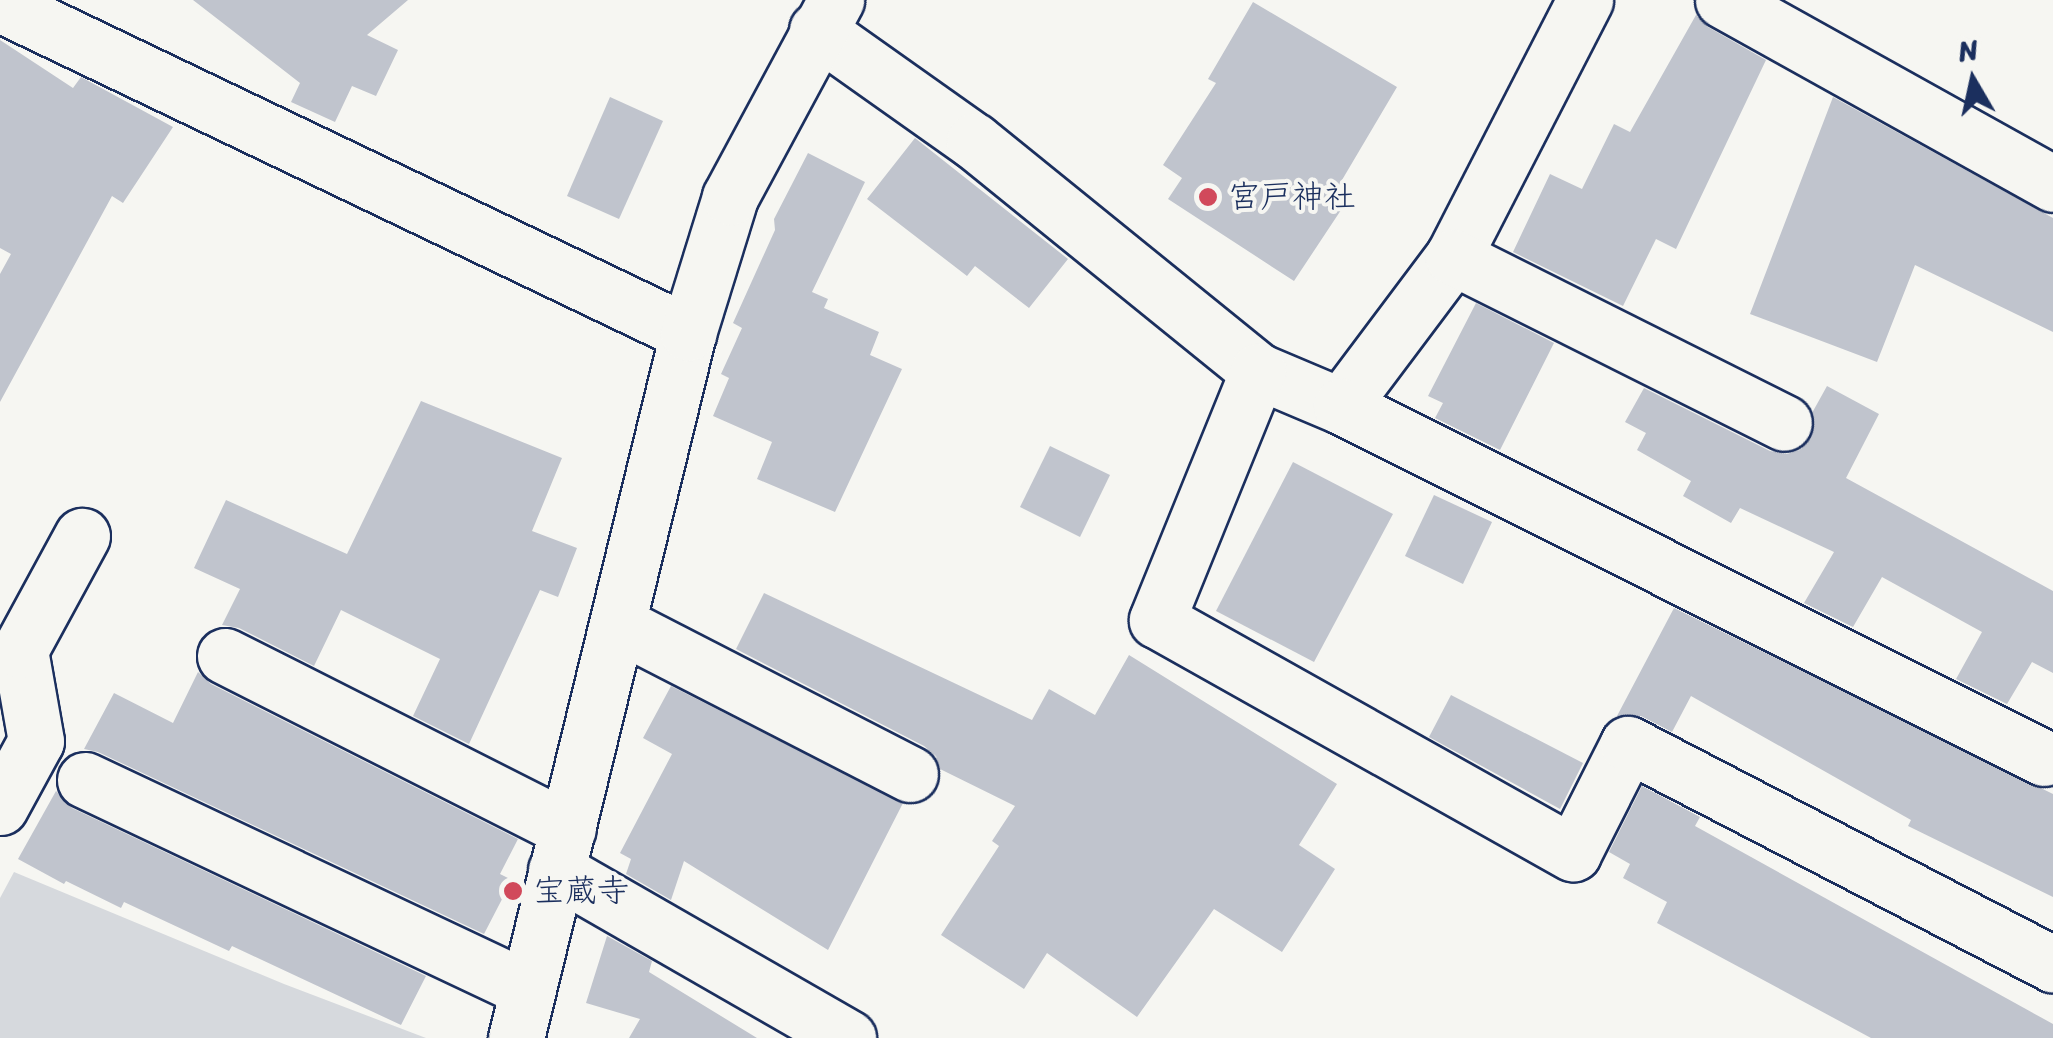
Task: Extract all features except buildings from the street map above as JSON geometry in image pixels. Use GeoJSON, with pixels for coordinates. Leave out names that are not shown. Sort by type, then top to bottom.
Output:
{"type":"FeatureCollection","features":[{"type":"Feature","properties":{"kind":"street"},"geometry":{"type":"LineString","coordinates":[[1341,406],[1453,257],[1586,0]]}},
{"type":"Feature","properties":{"kind":"street"},"geometry":{"type":"LineString","coordinates":[[1724,0],[2053,184]]}},
{"type":"Feature","properties":{"kind":"street"},"geometry":{"type":"LineString","coordinates":[[0,4],[688,333]]}},
{"type":"Feature","properties":{"kind":"street"},"geometry":{"type":"LineString","coordinates":[[85,780],[522,1014],[620,626],[688,333],[730,196],[826,15],[1258,372],[1341,406],[2044,758]]}},
{"type":"Feature","properties":{"kind":"street"},"geometry":{"type":"LineString","coordinates":[[1453,257],[1784,423]]}},
{"type":"Feature","properties":{"kind":"street"},"geometry":{"type":"LineString","coordinates":[[1258,372],[1157,620],[1573,853],[1628,744],[2053,964]]}},
{"type":"Feature","properties":{"kind":"street"},"geometry":{"type":"LineString","coordinates":[[0,807],[36,741],[20,650],[82,536]]}},
{"type":"Feature","properties":{"kind":"street"},"geometry":{"type":"LineString","coordinates":[[620,626],[910,774]]}},
{"type":"Feature","properties":{"kind":"street"},"geometry":{"type":"LineString","coordinates":[[224,656],[562,849],[848,1038]]}},
{"type":"Feature","properties":{"kind":"shaded area"},"geometry":{"type":"Polygon","coordinates":[[[14,872],[426,1038],[0,1038],[0,898],[14,872]]]}},
{"type":"Feature","properties":{"kind":"place","name":"宮戸神社"},"geometry":{"type":"Point","coordinates":[1208,197]}},
{"type":"Feature","properties":{"kind":"place","name":"宝蔵寺"},"geometry":{"type":"Point","coordinates":[513,891]}}]}
